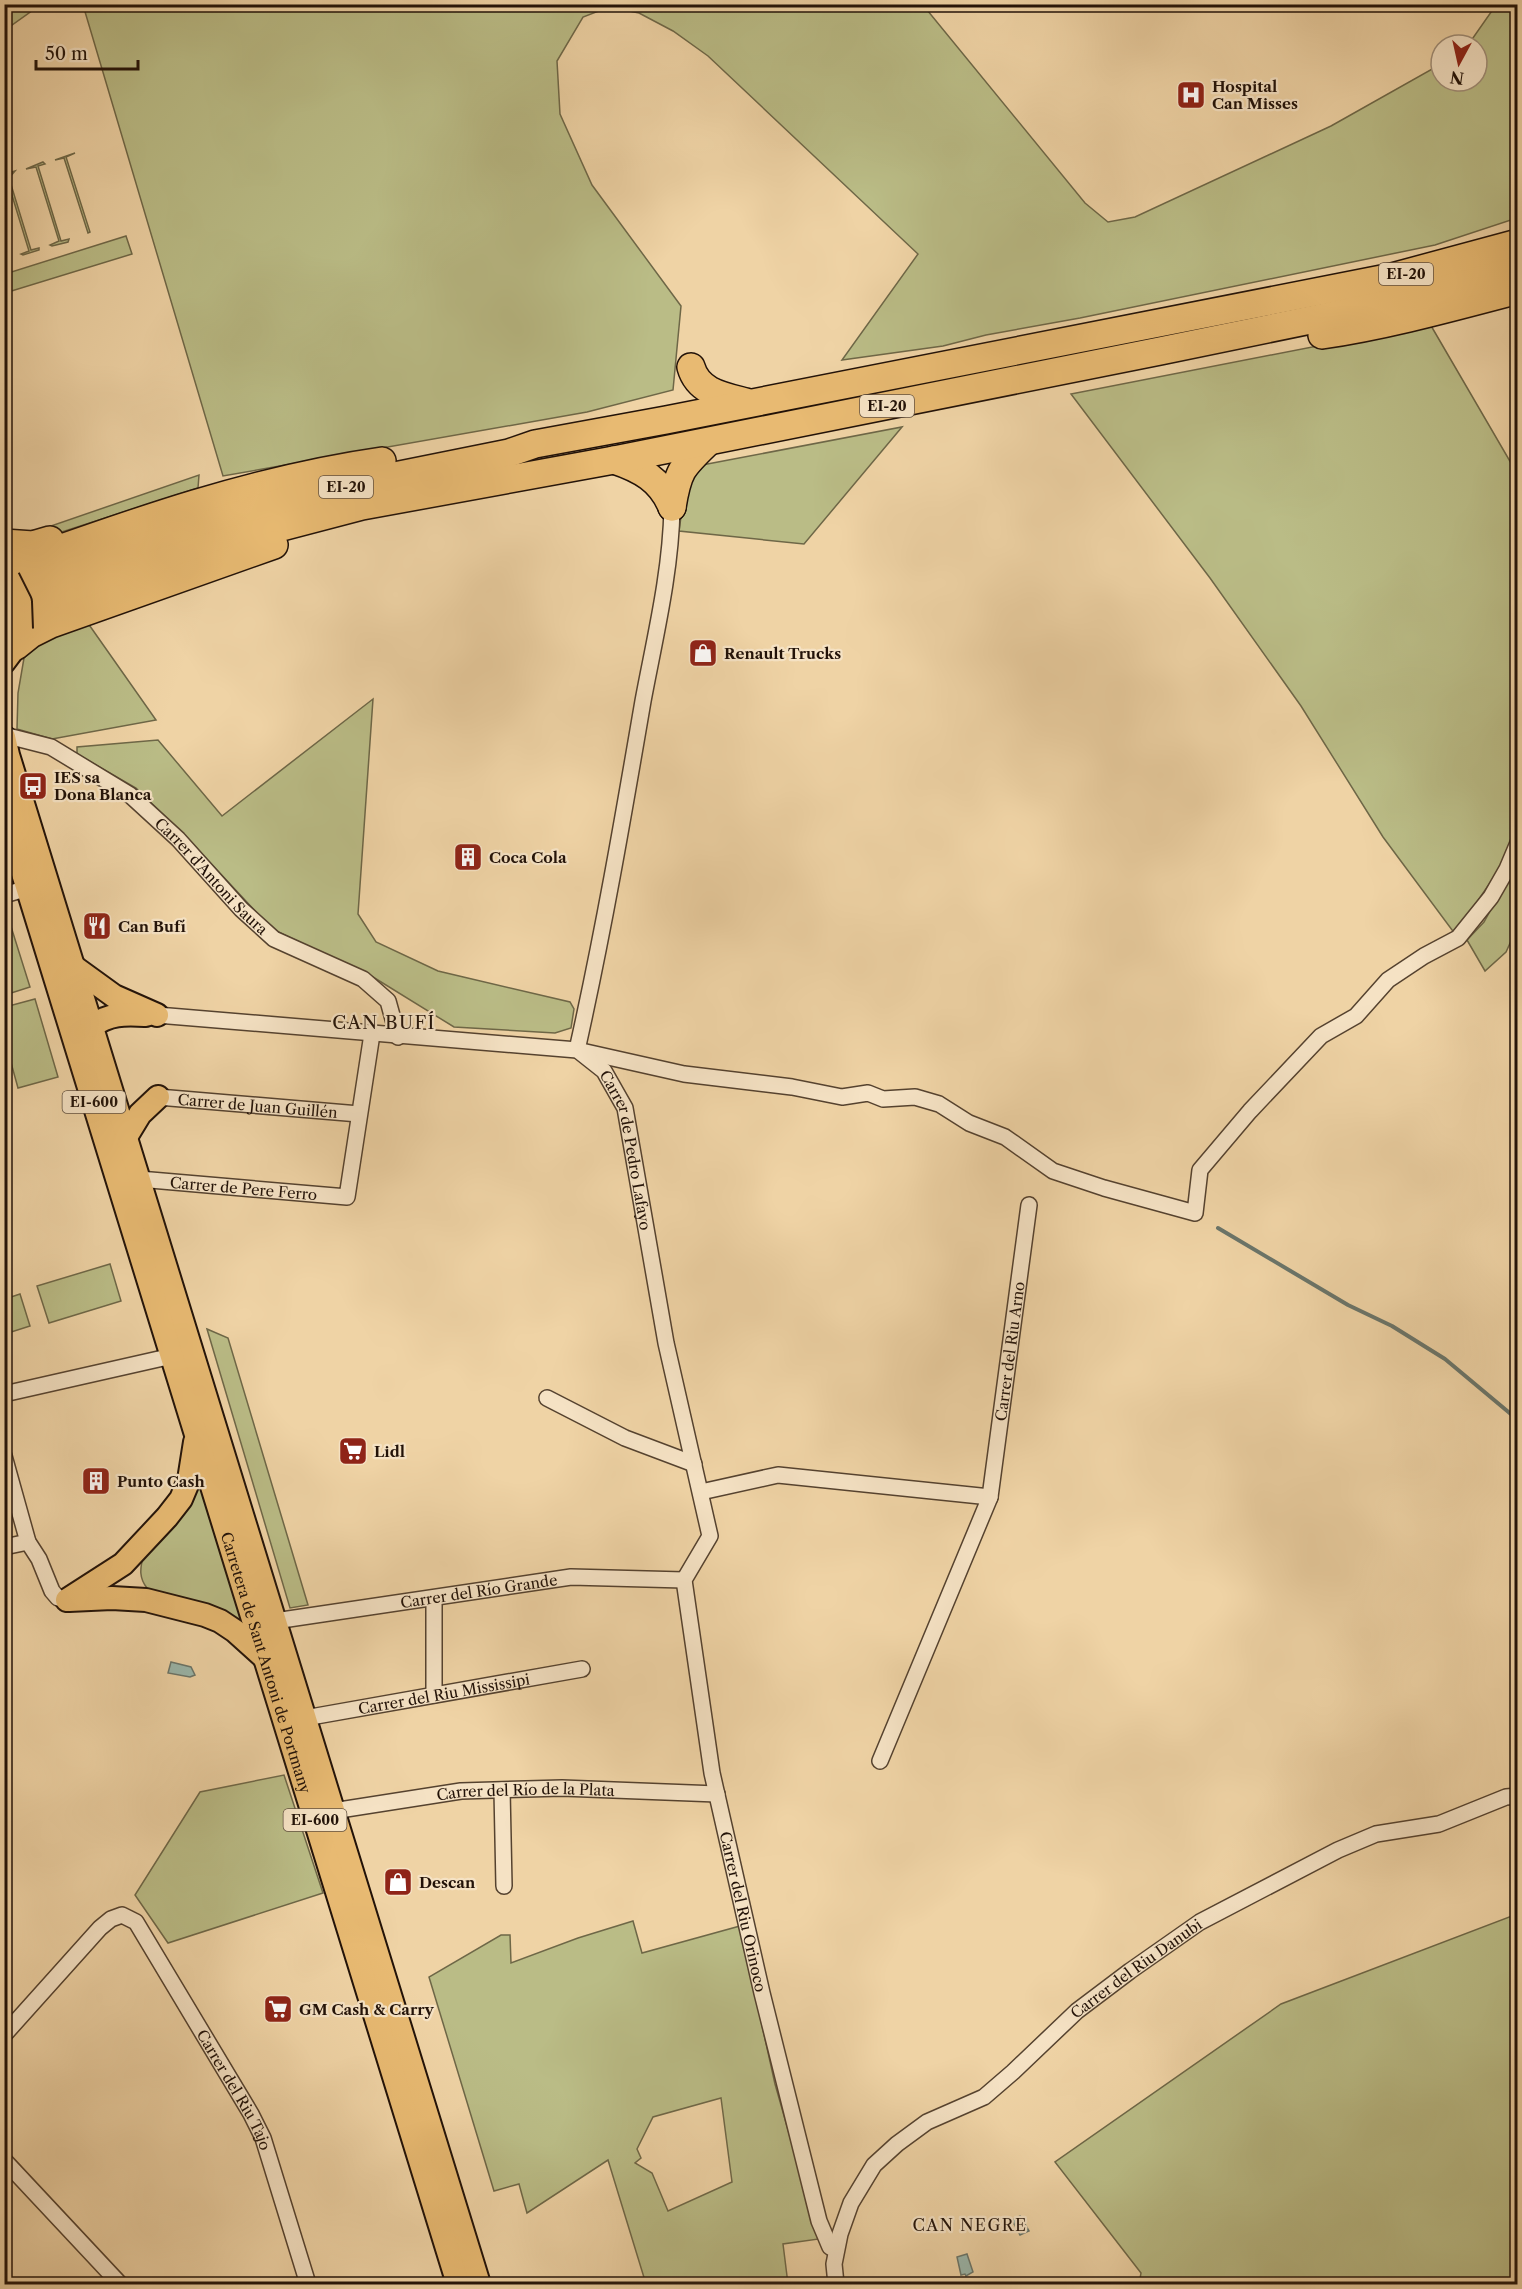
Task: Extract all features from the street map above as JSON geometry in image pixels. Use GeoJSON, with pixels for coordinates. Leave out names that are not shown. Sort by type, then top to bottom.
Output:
{"type":"FeatureCollection","features":[{"type":"Feature","properties":{"kind":"highway","name":"EI-20"},"geometry":{"type":"LineString","coordinates":[[5,578],[159,540],[288,500],[509,453],[535,444],[1392,277],[1518,243]]}},
{"type":"Feature","properties":{"kind":"highway","name":"EI-20"},"geometry":{"type":"LineString","coordinates":[[10,647],[51,624],[328,526],[362,506],[708,442],[1160,351],[1393,303],[1518,270]]}},
{"type":"Feature","properties":{"kind":"highway"},"geometry":{"type":"LineString","coordinates":[[1160,351],[1285,340],[1360,329],[1518,290]]}},
{"type":"Feature","properties":{"kind":"highway"},"geometry":{"type":"LineString","coordinates":[[666,420],[683,402],[688,389],[691,367],[698,382],[707,390],[750,403]]}},
{"type":"Feature","properties":{"kind":"highway"},"geometry":{"type":"LineString","coordinates":[[672,507],[681,469],[708,442]]}},
{"type":"Feature","properties":{"kind":"highway"},"geometry":{"type":"LineString","coordinates":[[5,578],[14,565],[125,525],[288,478],[371,462],[507,443],[535,444]]}},
{"type":"Feature","properties":{"kind":"highway"},"geometry":{"type":"LineString","coordinates":[[614,460],[646,474],[666,494],[672,507]]}},
{"type":"Feature","properties":{"kind":"highway"},"geometry":{"type":"LineString","coordinates":[[4,543],[33,545],[194,495],[271,477],[288,478]]}},
{"type":"Feature","properties":{"kind":"main road"},"geometry":{"type":"LineString","coordinates":[[5,578],[20,602],[10,647]]}},
{"type":"Feature","properties":{"kind":"main road","name":"EI-600"},"geometry":{"type":"LineString","coordinates":[[4,736],[139,1179]]}},
{"type":"Feature","properties":{"kind":"main road","name":"EI-600"},"geometry":{"type":"LineString","coordinates":[[4,812],[28,888]]}},
{"type":"Feature","properties":{"kind":"main road","name":"Carretera de Sant Antoni de Portmany"},"geometry":{"type":"LineString","coordinates":[[28,888],[458,2284]]}},
{"type":"Feature","properties":{"kind":"main road"},"geometry":{"type":"LineString","coordinates":[[74,967],[114,996],[157,1015]]}},
{"type":"Feature","properties":{"kind":"main road"},"geometry":{"type":"LineString","coordinates":[[92,1026],[107,1016],[157,1015]]}},
{"type":"Feature","properties":{"kind":"main road"},"geometry":{"type":"LineString","coordinates":[[112,1090],[134,1096],[158,1097]]}},
{"type":"Feature","properties":{"kind":"main road"},"geometry":{"type":"LineString","coordinates":[[126,1137],[140,1114],[158,1097]]}},
{"type":"Feature","properties":{"kind":"main road","name":"Carretera de Sant Antoni de Portmany"},"geometry":{"type":"LineString","coordinates":[[139,1179],[479,2284]]}},
{"type":"Feature","properties":{"kind":"main road"},"geometry":{"type":"LineString","coordinates":[[67,1600],[123,1564],[167,1517],[181,1499],[189,1480],[196,1435]]}},
{"type":"Feature","properties":{"kind":"main road"},"geometry":{"type":"LineString","coordinates":[[139,1546],[133,1563],[133,1573],[135,1584],[146,1600]]}},
{"type":"Feature","properties":{"kind":"main road"},"geometry":{"type":"LineString","coordinates":[[67,1600],[87,1601],[112,1598],[146,1600],[220,1621],[266,1658]]}},
{"type":"Feature","properties":{"kind":"street"},"geometry":{"type":"LineString","coordinates":[[577,1050],[642,711],[669,555],[672,507]]}},
{"type":"Feature","properties":{"kind":"street","name":"Carrer d'Antoni Saura"},"geometry":{"type":"LineString","coordinates":[[4,736],[51,747],[130,795],[178,839],[241,909],[274,939],[363,979],[388,1001],[398,1037]]}},
{"type":"Feature","properties":{"kind":"street"},"geometry":{"type":"LineString","coordinates":[[157,1015],[398,1037],[577,1050],[684,1074],[777,1087],[792,1087],[842,1096],[868,1093],[883,1099],[915,1097],[939,1104],[969,1123],[1005,1137],[1053,1171],[1104,1188],[1195,1213],[1200,1170],[1250,1111],[1321,1036],[1356,1016],[1388,980],[1424,956],[1458,938],[1491,897],[1518,843]]}},
{"type":"Feature","properties":{"kind":"street"},"geometry":{"type":"LineString","coordinates":[[4,895],[28,888]]}},
{"type":"Feature","properties":{"kind":"street"},"geometry":{"type":"LineString","coordinates":[[359,1113],[372,1034]]}},
{"type":"Feature","properties":{"kind":"street","name":"Carrer de Pedro Lafayo"},"geometry":{"type":"LineString","coordinates":[[577,1050],[603,1071],[626,1108],[666,1343],[710,1536],[684,1580]]}},
{"type":"Feature","properties":{"kind":"street","name":"Carrer de Juan Guillén"},"geometry":{"type":"LineString","coordinates":[[158,1097],[359,1113]]}},
{"type":"Feature","properties":{"kind":"street","name":"Carrer de Pere Ferro"},"geometry":{"type":"LineString","coordinates":[[139,1179],[347,1197],[359,1113]]}},
{"type":"Feature","properties":{"kind":"street","name":"Carrer del Riu Arno"},"geometry":{"type":"LineString","coordinates":[[880,1761],[990,1497],[1029,1205]]}},
{"type":"Feature","properties":{"kind":"street"},"geometry":{"type":"LineString","coordinates":[[4,1394],[172,1356]]}},
{"type":"Feature","properties":{"kind":"street"},"geometry":{"type":"LineString","coordinates":[[547,1398],[625,1438],[694,1464]]}},
{"type":"Feature","properties":{"kind":"street"},"geometry":{"type":"LineString","coordinates":[[4,1456],[28,1542],[39,1559],[52,1592],[58,1598],[67,1600]]}},
{"type":"Feature","properties":{"kind":"street"},"geometry":{"type":"LineString","coordinates":[[701,1492],[778,1475],[990,1497]]}},
{"type":"Feature","properties":{"kind":"street"},"geometry":{"type":"LineString","coordinates":[[4,1547],[28,1542]]}},
{"type":"Feature","properties":{"kind":"street","name":"Carrer del Río Grande"},"geometry":{"type":"LineString","coordinates":[[275,1621],[571,1577],[684,1580]]}},
{"type":"Feature","properties":{"kind":"street","name":"Carrer del Riu Orinoco"},"geometry":{"type":"LineString","coordinates":[[684,1580],[717,1794],[762,1993],[819,2221],[830,2247],[836,2250]]}},
{"type":"Feature","properties":{"kind":"street"},"geometry":{"type":"LineString","coordinates":[[434,1598],[434,1695]]}},
{"type":"Feature","properties":{"kind":"street","name":"Carrer del Riu Mississipi"},"geometry":{"type":"LineString","coordinates":[[304,1718],[582,1669]]}},
{"type":"Feature","properties":{"kind":"street","name":"Carrer del Río de la Plata"},"geometry":{"type":"LineString","coordinates":[[333,1811],[461,1791],[562,1788],[717,1794]]}},
{"type":"Feature","properties":{"kind":"street"},"geometry":{"type":"LineString","coordinates":[[502,1790],[504,1886]]}},
{"type":"Feature","properties":{"kind":"street","name":"Carrer del Riu Danubi"},"geometry":{"type":"LineString","coordinates":[[836,2250],[851,2203],[874,2166],[897,2144],[927,2122],[984,2097],[1014,2072],[1077,2011],[1200,1922],[1338,1850],[1376,1834],[1439,1824],[1506,1797],[1518,1796]]}},
{"type":"Feature","properties":{"kind":"street","name":"Carrer del Riu Tajo"},"geometry":{"type":"LineString","coordinates":[[4,2035],[100,1928],[111,1919],[122,1915],[136,1922],[251,2114],[263,2138],[308,2284]]}},
{"type":"Feature","properties":{"kind":"street"},"geometry":{"type":"LineString","coordinates":[[4,2160],[120,2284]]}},
{"type":"Feature","properties":{"kind":"street"},"geometry":{"type":"LineString","coordinates":[[836,2250],[834,2264],[836,2284]]}},
{"type":"Feature","properties":{"kind":"green space"},"geometry":{"type":"Polygon","coordinates":[[[5,4],[40,4],[40,5],[5,30],[5,4]]]}},
{"type":"Feature","properties":{"kind":"green space"},"geometry":{"type":"Polygon","coordinates":[[[83,5],[923,5],[1085,203],[1108,222],[1135,217],[1331,126],[1429,71],[1429,93],[1489,93],[1489,33],[1476,33],[1496,5],[1517,5],[1517,218],[1435,245],[1080,318],[986,335],[943,346],[842,360],[918,254],[708,56],[673,31],[639,13],[609,7],[583,17],[557,61],[560,114],[592,185],[681,306],[673,390],[587,412],[223,476],[83,5]]]}},
{"type":"Feature","properties":{"kind":"green space"},"geometry":{"type":"Polygon","coordinates":[[[75,153],[66,157],[90,232],[88,233],[64,158],[55,160],[75,153]]]}},
{"type":"Feature","properties":{"kind":"green space"},"geometry":{"type":"Polygon","coordinates":[[[43,162],[45,164],[38,166],[61,241],[69,239],[68,242],[52,246],[50,245],[59,241],[36,167],[26,169],[43,162]]]}},
{"type":"Feature","properties":{"kind":"green space"},"geometry":{"type":"Polygon","coordinates":[[[15,171],[9,178],[31,250],[39,248],[39,250],[23,255],[21,254],[29,251],[7,179],[5,179],[5,174],[15,171]]]}},
{"type":"Feature","properties":{"kind":"green space"},"geometry":{"type":"Polygon","coordinates":[[[126,236],[132,254],[5,293],[5,274],[126,236]]]}},
{"type":"Feature","properties":{"kind":"green space"},"geometry":{"type":"Polygon","coordinates":[[[1430,324],[1518,475],[1517,825],[1503,864],[1455,934],[1383,837],[1301,706],[1210,578],[1071,394],[1430,324]]]}},
{"type":"Feature","properties":{"kind":"green space"},"geometry":{"type":"Polygon","coordinates":[[[902,427],[804,544],[679,531],[687,475],[697,466],[902,427]]]}},
{"type":"Feature","properties":{"kind":"green space"},"geometry":{"type":"Polygon","coordinates":[[[199,475],[198,488],[37,540],[5,539],[4,529],[25,535],[199,475]]]}},
{"type":"Feature","properties":{"kind":"green space"},"geometry":{"type":"Polygon","coordinates":[[[85,619],[156,720],[52,739],[17,729],[18,693],[24,658],[54,631],[85,619]]]}},
{"type":"Feature","properties":{"kind":"green space"},"geometry":{"type":"Polygon","coordinates":[[[373,699],[358,914],[376,942],[438,971],[570,1002],[574,1009],[571,1028],[555,1033],[454,1027],[373,977],[272,929],[189,840],[136,788],[77,754],[77,747],[158,740],[222,816],[373,699]]]}},
{"type":"Feature","properties":{"kind":"green space"},"geometry":{"type":"Polygon","coordinates":[[[1517,862],[1517,928],[1506,952],[1485,971],[1467,940],[1484,922],[1517,862]]]}},
{"type":"Feature","properties":{"kind":"green space"},"geometry":{"type":"Polygon","coordinates":[[[8,917],[30,987],[5,995],[4,918],[8,917]]]}},
{"type":"Feature","properties":{"kind":"green space"},"geometry":{"type":"Polygon","coordinates":[[[35,999],[58,1077],[18,1088],[5,1041],[5,1007],[35,999]]]}},
{"type":"Feature","properties":{"kind":"green space"},"geometry":{"type":"Polygon","coordinates":[[[110,1264],[121,1301],[49,1323],[37,1286],[110,1264]]]}},
{"type":"Feature","properties":{"kind":"green space"},"geometry":{"type":"Polygon","coordinates":[[[20,1294],[30,1326],[5,1334],[5,1299],[20,1294]]]}},
{"type":"Feature","properties":{"kind":"green space"},"geometry":{"type":"Polygon","coordinates":[[[207,1329],[228,1338],[308,1605],[290,1608],[207,1329]]]}},
{"type":"Feature","properties":{"kind":"green space"},"geometry":{"type":"Polygon","coordinates":[[[197,1473],[246,1630],[166,1601],[147,1588],[141,1577],[143,1557],[197,1473]]]}},
{"type":"Feature","properties":{"kind":"green space"},"geometry":{"type":"Polygon","coordinates":[[[284,1775],[323,1893],[168,1943],[135,1895],[200,1792],[284,1775]]]}},
{"type":"Feature","properties":{"kind":"green space"},"geometry":{"type":"Polygon","coordinates":[[[1517,1914],[1517,2284],[1139,2284],[1141,2273],[1055,2162],[1281,2004],[1517,1914]]]}},
{"type":"Feature","properties":{"kind":"green space"},"geometry":{"type":"Polygon","coordinates":[[[633,1921],[642,1953],[740,1926],[775,2084],[819,2239],[783,2244],[788,2284],[646,2284],[608,2160],[527,2213],[519,2184],[494,2191],[429,1977],[501,1935],[510,1935],[511,1963],[578,1938],[633,1921]],[[721,2098],[653,2117],[637,2149],[641,2158],[635,2163],[652,2173],[668,2211],[732,2182],[721,2098]]]}},
{"type":"Feature","properties":{"kind":"shaded area"},"geometry":{"type":"Polygon","coordinates":[[[171,1662],[191,1667],[195,1675],[190,1677],[168,1673],[171,1662]]]}},
{"type":"Feature","properties":{"kind":"shaded area"},"geometry":{"type":"Polygon","coordinates":[[[1020,2216],[1029,2231],[1020,2235],[1012,2220],[1020,2216]]]}},
{"type":"Feature","properties":{"kind":"shaded area"},"geometry":{"type":"Polygon","coordinates":[[[967,2254],[973,2272],[966,2276],[961,2275],[957,2257],[967,2254]]]}},
{"type":"Feature","properties":{"kind":"waterway"},"geometry":{"type":"LineString","coordinates":[[1218,1228],[1348,1305],[1392,1326],[1445,1359],[1518,1420]]}},
{"type":"Feature","properties":{"kind":"place","name":"Hospital Can Misses"},"geometry":{"type":"Point","coordinates":[1191,95]}},
{"type":"Feature","properties":{"kind":"place","name":"Renault Trucks"},"geometry":{"type":"Point","coordinates":[703,653]}},
{"type":"Feature","properties":{"kind":"place","name":"IES sa Dona Blanca"},"geometry":{"type":"Point","coordinates":[33,786]}},
{"type":"Feature","properties":{"kind":"place","name":"Coca Cola"},"geometry":{"type":"Point","coordinates":[468,857]}},
{"type":"Feature","properties":{"kind":"place","name":"Can Bufí"},"geometry":{"type":"Point","coordinates":[97,926]}},
{"type":"Feature","properties":{"kind":"place","name":"Lidl"},"geometry":{"type":"Point","coordinates":[353,1451]}},
{"type":"Feature","properties":{"kind":"place","name":"Punto Cash"},"geometry":{"type":"Point","coordinates":[96,1481]}},
{"type":"Feature","properties":{"kind":"place","name":"Descan"},"geometry":{"type":"Point","coordinates":[398,1882]}},
{"type":"Feature","properties":{"kind":"place","name":"GM Cash & Carry"},"geometry":{"type":"Point","coordinates":[278,2009]}},
{"type":"Feature","properties":{"kind":"district","name":"CAN BUFÍ"},"geometry":{"type":"Point","coordinates":[384,1023]}},
{"type":"Feature","properties":{"kind":"district","name":"CAN NEGRE"},"geometry":{"type":"Point","coordinates":[970,2225]}}]}
